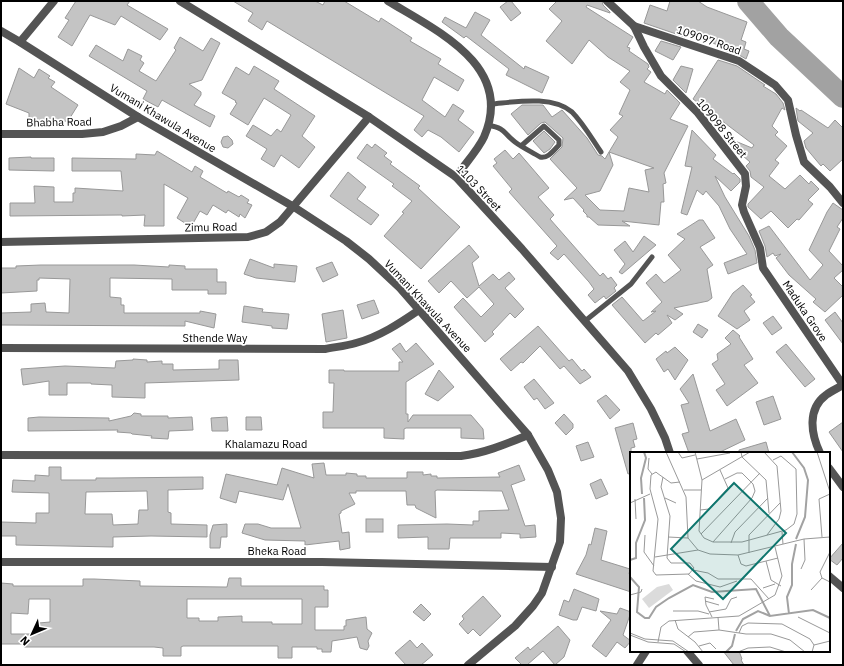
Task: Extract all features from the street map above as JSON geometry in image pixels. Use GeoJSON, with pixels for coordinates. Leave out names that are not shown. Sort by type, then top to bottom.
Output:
{"type":"FeatureCollection","features":[{"type":"Feature","properties":{"kind":"street"},"geometry":{"type":"LineString","coordinates":[[20,42],[54,1]]}},
{"type":"Feature","properties":{"kind":"street","name":"1103 Street"},"geometry":{"type":"LineString","coordinates":[[180,1],[369,117],[456,177],[522,249],[628,371],[651,409],[665,438],[670,452]]}},
{"type":"Feature","properties":{"kind":"street"},"geometry":{"type":"LineString","coordinates":[[388,1],[438,31],[456,44],[472,58],[482,72],[489,87],[491,104],[488,125],[483,138],[456,177]]}},
{"type":"Feature","properties":{"kind":"street","name":"109098 Street"},"geometry":{"type":"LineString","coordinates":[[607,1],[634,26],[647,53],[661,76],[698,113],[745,174],[746,186],[742,205],[760,248],[763,268]]}},
{"type":"Feature","properties":{"kind":"street","name":"109097 Road"},"geometry":{"type":"LineString","coordinates":[[634,26],[739,61],[775,85],[788,100],[804,162],[830,187],[843,203]]}},
{"type":"Feature","properties":{"kind":"street","name":"Vumani Khawula Avenue"},"geometry":{"type":"LineString","coordinates":[[1,31],[138,117],[294,207],[346,241],[369,259],[400,288],[528,436],[548,470],[557,492],[561,518],[560,542],[542,593],[533,606],[515,626],[468,665]]}},
{"type":"Feature","properties":{"kind":"street","name":"Bhabha Road"},"geometry":{"type":"LineString","coordinates":[[1,134],[82,134],[103,132],[121,126],[138,117]]}},
{"type":"Feature","properties":{"kind":"street","name":"Zimu Road"},"geometry":{"type":"LineString","coordinates":[[1,242],[248,237],[266,232],[280,222],[294,207],[369,117]]}},
{"type":"Feature","properties":{"kind":"street","name":"Maduka Grove"},"geometry":{"type":"LineString","coordinates":[[763,268],[843,385],[826,395],[818,403],[812,418],[812,430],[820,452]]}},
{"type":"Feature","properties":{"kind":"street","name":"Sthende Way"},"geometry":{"type":"LineString","coordinates":[[1,348],[325,349],[356,343],[379,334],[397,325],[419,310]]}},
{"type":"Feature","properties":{"kind":"street","name":"Khalamazu Road"},"geometry":{"type":"LineString","coordinates":[[1,455],[461,456],[491,450],[528,436]]}},
{"type":"Feature","properties":{"kind":"street"},"geometry":{"type":"LineString","coordinates":[[830,469],[843,487]]}},
{"type":"Feature","properties":{"kind":"street","name":"Bheka Road"},"geometry":{"type":"LineString","coordinates":[[1,562],[322,562],[552,567]]}},
{"type":"Feature","properties":{"kind":"street"},"geometry":{"type":"LineString","coordinates":[[830,577],[843,588]]}},
{"type":"Feature","properties":{"kind":"street"},"geometry":{"type":"LineString","coordinates":[[637,665],[645,652]]}},
{"type":"Feature","properties":{"kind":"street"},"geometry":{"type":"LineString","coordinates":[[688,652],[698,665]]}},
{"type":"Feature","properties":{"kind":"lane"},"geometry":{"type":"LineString","coordinates":[[491,104],[526,100],[564,106],[576,116],[601,152]]}},
{"type":"Feature","properties":{"kind":"lane"},"geometry":{"type":"LineString","coordinates":[[488,125],[501,128],[521,146],[544,158],[547,157],[560,143],[546,126],[544,126],[521,146]]}},
{"type":"Feature","properties":{"kind":"lane"},"geometry":{"type":"LineString","coordinates":[[585,321],[631,284],[652,257]]}},
{"type":"Feature","properties":{"kind":"building"},"geometry":{"type":"Polygon","coordinates":[[[76,1],[130,1],[127,5],[168,29],[160,40],[121,16],[115,25],[90,15],[72,46],[58,37],[69,20],[65,18],[76,1]]]}},
{"type":"Feature","properties":{"kind":"building"},"geometry":{"type":"Polygon","coordinates":[[[233,1],[315,1],[323,5],[325,1],[344,1],[379,22],[381,18],[412,38],[410,41],[441,59],[438,64],[464,80],[458,91],[434,77],[422,100],[445,117],[453,104],[464,111],[458,120],[474,132],[459,152],[441,137],[428,130],[422,137],[414,130],[424,116],[267,21],[262,30],[248,21],[253,13],[233,1]]]}},
{"type":"Feature","properties":{"kind":"building"},"geometry":{"type":"Polygon","coordinates":[[[508,1],[511,1],[521,13],[511,21],[500,7],[508,1]]]}},
{"type":"Feature","properties":{"kind":"building"},"geometry":{"type":"Polygon","coordinates":[[[557,1],[602,1],[603,5],[610,13],[587,5],[586,7],[633,37],[627,47],[630,48],[629,51],[648,64],[649,67],[647,69],[651,72],[644,82],[665,94],[667,90],[680,103],[670,119],[688,126],[664,173],[666,183],[663,184],[664,202],[661,202],[659,225],[622,221],[630,226],[598,225],[587,217],[583,211],[584,210],[573,198],[564,200],[577,188],[550,159],[562,147],[563,138],[545,122],[541,123],[528,135],[511,114],[522,105],[543,105],[552,117],[562,110],[587,138],[598,155],[605,159],[609,152],[618,137],[610,130],[623,116],[619,114],[630,90],[620,82],[630,71],[608,57],[589,40],[572,64],[546,41],[562,21],[549,9],[557,1]],[[609,152],[613,165],[600,191],[585,195],[600,210],[624,211],[629,188],[649,192],[645,170],[654,168],[609,152]]]}},
{"type":"Feature","properties":{"kind":"building"},"geometry":{"type":"Polygon","coordinates":[[[670,1],[698,1],[707,7],[747,22],[741,40],[746,42],[744,49],[749,51],[746,59],[724,50],[726,49],[713,43],[714,41],[687,32],[685,37],[644,23],[650,5],[667,11],[670,1]]]}},
{"type":"Feature","properties":{"kind":"building"},"geometry":{"type":"Polygon","coordinates":[[[475,12],[490,20],[481,35],[524,69],[525,66],[549,77],[542,93],[506,75],[509,69],[466,36],[464,38],[442,22],[445,17],[466,28],[475,12]]]}},
{"type":"Feature","properties":{"kind":"building"},"geometry":{"type":"Polygon","coordinates":[[[180,37],[203,51],[211,38],[220,43],[202,80],[189,84],[201,92],[201,95],[194,105],[215,116],[210,127],[162,100],[158,107],[143,99],[147,91],[89,56],[96,45],[123,61],[128,49],[142,56],[140,60],[144,63],[139,71],[156,81],[176,50],[174,48],[180,37]]]}},
{"type":"Feature","properties":{"kind":"building"},"geometry":{"type":"Polygon","coordinates":[[[661,41],[681,47],[673,60],[655,51],[661,41]]]}},
{"type":"Feature","properties":{"kind":"building"},"geometry":{"type":"Polygon","coordinates":[[[718,60],[737,66],[765,85],[763,86],[776,94],[783,103],[785,110],[782,108],[772,126],[778,132],[775,135],[787,146],[775,160],[779,163],[769,176],[785,189],[800,175],[809,184],[811,181],[819,189],[808,200],[813,204],[799,220],[797,219],[788,228],[771,211],[761,219],[748,207],[748,204],[764,187],[751,177],[750,171],[746,166],[750,162],[728,143],[723,136],[752,148],[754,145],[693,99],[718,60]]]}},
{"type":"Feature","properties":{"kind":"building"},"geometry":{"type":"Polygon","coordinates":[[[254,66],[279,81],[274,89],[315,116],[302,136],[315,147],[299,168],[281,155],[274,167],[261,159],[267,149],[246,136],[253,125],[271,136],[277,129],[281,132],[291,115],[264,98],[248,125],[230,114],[237,103],[222,93],[236,67],[249,75],[254,66]]]}},
{"type":"Feature","properties":{"kind":"building"},"geometry":{"type":"Polygon","coordinates":[[[681,66],[693,69],[686,93],[673,80],[681,66]]]}},
{"type":"Feature","properties":{"kind":"building"},"geometry":{"type":"Polygon","coordinates":[[[19,68],[34,78],[39,69],[50,76],[48,78],[55,82],[51,87],[78,105],[68,121],[29,121],[29,113],[6,104],[19,68]]]}},
{"type":"Feature","properties":{"kind":"building"},"geometry":{"type":"Polygon","coordinates":[[[796,108],[828,128],[835,120],[843,128],[843,159],[830,171],[823,164],[821,166],[806,148],[804,141],[813,133],[798,121],[796,108]]]}},
{"type":"Feature","properties":{"kind":"building"},"geometry":{"type":"Polygon","coordinates":[[[692,130],[716,155],[713,159],[733,174],[734,173],[740,179],[740,182],[731,191],[715,176],[725,197],[749,236],[755,250],[757,263],[728,274],[724,263],[747,254],[730,229],[719,206],[706,191],[703,195],[697,190],[687,215],[681,213],[692,167],[685,166],[692,130]]]}},
{"type":"Feature","properties":{"kind":"building"},"geometry":{"type":"Polygon","coordinates":[[[544,131],[555,142],[550,149],[544,153],[533,141],[544,131]]]}},
{"type":"Feature","properties":{"kind":"building"},"geometry":{"type":"Polygon","coordinates":[[[228,136],[232,140],[233,144],[228,148],[223,147],[221,142],[223,137],[228,136]]]}},
{"type":"Feature","properties":{"kind":"building"},"geometry":{"type":"Polygon","coordinates":[[[367,144],[372,148],[375,144],[387,153],[384,156],[392,162],[390,164],[420,186],[418,188],[460,227],[421,269],[384,236],[404,213],[402,212],[412,201],[392,186],[394,184],[357,158],[367,144]]]}},
{"type":"Feature","properties":{"kind":"building"},"geometry":{"type":"Polygon","coordinates":[[[505,150],[513,159],[519,153],[549,188],[538,197],[554,215],[550,219],[600,276],[603,273],[608,279],[611,277],[617,285],[614,288],[616,291],[606,299],[604,296],[595,303],[588,295],[594,289],[564,254],[558,260],[550,253],[557,246],[509,192],[512,189],[493,166],[497,163],[494,159],[505,150]]]}},
{"type":"Feature","properties":{"kind":"building"},"geometry":{"type":"Polygon","coordinates":[[[157,151],[192,172],[195,166],[203,171],[200,177],[227,193],[228,191],[239,197],[241,195],[249,200],[247,203],[252,205],[245,218],[240,214],[239,217],[228,210],[226,213],[213,205],[207,215],[200,211],[191,227],[177,218],[188,198],[164,184],[164,226],[144,226],[145,215],[10,216],[10,203],[35,203],[34,186],[54,187],[54,202],[73,202],[73,193],[75,193],[75,188],[123,191],[121,171],[72,171],[72,158],[136,159],[136,154],[155,155],[157,151]]]}},
{"type":"Feature","properties":{"kind":"building"},"geometry":{"type":"Polygon","coordinates":[[[9,158],[54,158],[54,171],[9,170],[9,158]]]}},
{"type":"Feature","properties":{"kind":"building"},"geometry":{"type":"Polygon","coordinates":[[[348,172],[366,187],[357,199],[379,215],[371,225],[330,196],[348,172]]]}},
{"type":"Feature","properties":{"kind":"building"},"geometry":{"type":"Polygon","coordinates":[[[833,203],[843,210],[843,218],[837,227],[840,229],[829,251],[843,266],[843,270],[834,278],[843,287],[843,295],[825,312],[813,302],[816,299],[789,275],[776,258],[781,254],[775,256],[773,253],[767,257],[765,246],[759,231],[769,226],[810,280],[823,265],[809,250],[827,212],[833,203]]]}},
{"type":"Feature","properties":{"kind":"building"},"geometry":{"type":"Polygon","coordinates":[[[699,220],[703,220],[715,238],[700,247],[713,265],[707,269],[712,298],[708,301],[674,308],[683,314],[675,320],[667,315],[672,323],[658,335],[656,333],[645,343],[612,305],[622,297],[643,321],[656,311],[651,312],[662,302],[646,283],[656,274],[664,283],[681,270],[668,255],[685,239],[677,234],[699,220]]]}},
{"type":"Feature","properties":{"kind":"building"},"geometry":{"type":"Polygon","coordinates":[[[644,236],[656,245],[622,274],[619,272],[625,264],[614,250],[625,241],[633,252],[644,236]]]}},
{"type":"Feature","properties":{"kind":"building"},"geometry":{"type":"Polygon","coordinates":[[[469,245],[479,257],[472,263],[479,286],[493,274],[499,280],[509,272],[515,279],[505,288],[524,309],[515,318],[510,313],[492,332],[494,334],[485,342],[454,307],[463,298],[481,317],[494,304],[479,287],[467,298],[451,281],[439,293],[428,281],[469,245]]]}},
{"type":"Feature","properties":{"kind":"building"},"geometry":{"type":"Polygon","coordinates":[[[250,259],[274,268],[274,264],[297,266],[295,282],[256,278],[244,274],[250,259]]]}},
{"type":"Feature","properties":{"kind":"building"},"geometry":{"type":"Polygon","coordinates":[[[332,262],[338,275],[323,282],[316,268],[332,262]]]}},
{"type":"Feature","properties":{"kind":"building"},"geometry":{"type":"Polygon","coordinates":[[[41,265],[134,265],[169,267],[169,265],[185,266],[185,269],[217,269],[217,282],[226,282],[226,294],[208,294],[208,290],[172,290],[172,279],[110,278],[110,297],[121,298],[121,305],[124,305],[124,313],[200,313],[200,311],[216,314],[214,328],[185,321],[185,326],[1,325],[1,313],[31,312],[31,304],[45,303],[46,312],[69,313],[70,279],[39,278],[39,280],[37,280],[37,291],[1,293],[1,268],[41,265]]]}},
{"type":"Feature","properties":{"kind":"building"},"geometry":{"type":"Polygon","coordinates":[[[743,285],[752,295],[750,296],[755,302],[744,311],[750,320],[737,329],[718,316],[733,293],[743,285]]]}},
{"type":"Feature","properties":{"kind":"building"},"geometry":{"type":"Polygon","coordinates":[[[374,300],[379,313],[362,319],[357,305],[374,300]]]}},
{"type":"Feature","properties":{"kind":"building"},"geometry":{"type":"Polygon","coordinates":[[[244,306],[263,309],[262,312],[289,314],[287,329],[272,328],[272,326],[242,322],[244,306]]]}},
{"type":"Feature","properties":{"kind":"building"},"geometry":{"type":"Polygon","coordinates":[[[343,310],[347,338],[326,342],[322,314],[343,310]]]}},
{"type":"Feature","properties":{"kind":"building"},"geometry":{"type":"Polygon","coordinates":[[[835,312],[843,323],[843,344],[825,320],[835,312]]]}},
{"type":"Feature","properties":{"kind":"building"},"geometry":{"type":"Polygon","coordinates":[[[773,316],[782,328],[772,335],[763,323],[773,316]]]}},
{"type":"Feature","properties":{"kind":"building"},"geometry":{"type":"Polygon","coordinates":[[[698,324],[708,330],[702,338],[693,332],[698,324]]]}},
{"type":"Feature","properties":{"kind":"building"},"geometry":{"type":"Polygon","coordinates":[[[538,326],[569,361],[572,359],[582,371],[584,369],[591,377],[580,384],[564,366],[560,369],[540,346],[523,363],[521,362],[511,371],[500,359],[538,326]]]}},
{"type":"Feature","properties":{"kind":"building"},"geometry":{"type":"Polygon","coordinates":[[[733,330],[740,336],[739,337],[753,359],[744,365],[758,383],[727,406],[716,390],[725,384],[712,364],[718,360],[717,354],[731,344],[725,338],[733,330]]]}},
{"type":"Feature","properties":{"kind":"building"},"geometry":{"type":"Polygon","coordinates":[[[400,343],[406,352],[416,343],[434,364],[406,382],[406,414],[408,414],[408,422],[413,415],[471,415],[483,429],[484,439],[461,438],[461,428],[406,428],[404,429],[404,439],[384,438],[384,428],[323,428],[323,412],[333,412],[334,383],[329,383],[329,370],[399,371],[399,362],[403,362],[392,349],[400,343]]]}},
{"type":"Feature","properties":{"kind":"building"},"geometry":{"type":"Polygon","coordinates":[[[786,344],[815,379],[805,387],[776,352],[786,344]]]}},
{"type":"Feature","properties":{"kind":"building"},"geometry":{"type":"Polygon","coordinates":[[[675,347],[688,360],[675,380],[668,369],[664,372],[656,359],[666,351],[667,353],[675,347]]]}},
{"type":"Feature","properties":{"kind":"building"},"geometry":{"type":"Polygon","coordinates":[[[133,359],[147,360],[147,362],[162,361],[162,364],[173,364],[173,370],[219,369],[219,360],[238,360],[239,380],[145,383],[145,398],[112,397],[112,385],[67,383],[67,395],[49,395],[49,381],[23,385],[21,369],[65,366],[115,368],[116,361],[133,359]]]}},
{"type":"Feature","properties":{"kind":"building"},"geometry":{"type":"Polygon","coordinates":[[[439,370],[454,387],[438,401],[425,394],[439,370]]]}},
{"type":"Feature","properties":{"kind":"building"},"geometry":{"type":"Polygon","coordinates":[[[693,374],[710,431],[736,419],[745,440],[720,452],[689,452],[682,434],[689,432],[681,405],[689,403],[680,389],[693,374]]]}},
{"type":"Feature","properties":{"kind":"building"},"geometry":{"type":"Polygon","coordinates":[[[534,379],[554,403],[545,409],[537,398],[534,400],[524,387],[534,379]]]}},
{"type":"Feature","properties":{"kind":"building"},"geometry":{"type":"Polygon","coordinates":[[[606,395],[620,410],[610,419],[597,401],[606,395]]]}},
{"type":"Feature","properties":{"kind":"building"},"geometry":{"type":"Polygon","coordinates":[[[773,396],[781,419],[764,425],[756,402],[773,396]]]}},
{"type":"Feature","properties":{"kind":"building"},"geometry":{"type":"Polygon","coordinates":[[[134,413],[141,414],[141,416],[168,416],[168,418],[192,417],[193,430],[169,431],[168,439],[151,438],[152,436],[117,432],[118,430],[28,431],[28,418],[109,418],[109,421],[131,416],[134,413]]]}},
{"type":"Feature","properties":{"kind":"building"},"geometry":{"type":"Polygon","coordinates":[[[564,414],[573,424],[573,428],[566,435],[555,423],[564,414]]]}},
{"type":"Feature","properties":{"kind":"building"},"geometry":{"type":"Polygon","coordinates":[[[227,417],[228,431],[212,431],[211,418],[227,417]]]}},
{"type":"Feature","properties":{"kind":"building"},"geometry":{"type":"Polygon","coordinates":[[[246,417],[261,417],[262,430],[246,430],[246,417]]]}},
{"type":"Feature","properties":{"kind":"building"},"geometry":{"type":"Polygon","coordinates":[[[843,422],[843,452],[829,432],[843,422]]]}},
{"type":"Feature","properties":{"kind":"building"},"geometry":{"type":"Polygon","coordinates":[[[633,423],[637,439],[633,440],[635,447],[631,448],[630,473],[628,474],[615,428],[633,423]]]}},
{"type":"Feature","properties":{"kind":"building"},"geometry":{"type":"Polygon","coordinates":[[[588,442],[594,457],[581,461],[576,446],[588,442]]]}},
{"type":"Feature","properties":{"kind":"building"},"geometry":{"type":"Polygon","coordinates":[[[766,442],[769,452],[739,452],[739,450],[766,442]]]}},
{"type":"Feature","properties":{"kind":"building"},"geometry":{"type":"Polygon","coordinates":[[[324,463],[326,475],[346,475],[346,473],[357,474],[357,476],[366,476],[366,478],[407,478],[407,472],[423,472],[423,475],[431,474],[431,476],[437,476],[437,478],[500,477],[498,473],[519,465],[525,480],[511,485],[525,526],[535,525],[536,537],[520,538],[520,534],[501,533],[501,538],[450,538],[449,549],[428,549],[428,537],[398,538],[398,525],[473,525],[473,521],[479,521],[479,511],[509,510],[502,491],[437,490],[435,491],[436,518],[416,508],[415,505],[407,505],[406,491],[356,491],[356,493],[349,493],[355,504],[341,511],[339,514],[342,533],[349,532],[350,548],[340,550],[339,541],[305,545],[305,541],[265,540],[242,533],[245,524],[258,524],[271,528],[301,528],[288,484],[283,500],[239,491],[236,503],[220,498],[226,474],[277,485],[282,468],[314,478],[312,464],[324,463]]]}},
{"type":"Feature","properties":{"kind":"building"},"geometry":{"type":"Polygon","coordinates":[[[49,467],[61,467],[61,480],[96,480],[96,478],[203,477],[203,489],[168,490],[168,512],[171,513],[171,524],[207,525],[207,537],[113,537],[113,547],[16,545],[16,536],[1,536],[1,522],[36,523],[36,513],[49,513],[49,493],[12,492],[13,480],[35,481],[35,475],[49,476],[49,467]],[[147,491],[86,492],[85,514],[112,514],[113,525],[138,524],[139,510],[148,510],[147,491]]]}},
{"type":"Feature","properties":{"kind":"building"},"geometry":{"type":"Polygon","coordinates":[[[601,479],[608,494],[596,499],[590,484],[601,479]]]}},
{"type":"Feature","properties":{"kind":"building"},"geometry":{"type":"Polygon","coordinates":[[[366,519],[383,519],[383,532],[366,532],[366,519]]]}},
{"type":"Feature","properties":{"kind":"building"},"geometry":{"type":"Polygon","coordinates":[[[227,524],[227,537],[221,537],[220,548],[210,548],[210,535],[213,525],[227,524]]]}},
{"type":"Feature","properties":{"kind":"building"},"geometry":{"type":"Polygon","coordinates":[[[595,528],[607,531],[601,560],[630,569],[630,592],[576,574],[586,555],[589,544],[591,545],[595,528]]]}},
{"type":"Feature","properties":{"kind":"building"},"geometry":{"type":"Polygon","coordinates":[[[843,543],[843,558],[837,565],[830,560],[843,543]]]}},
{"type":"Feature","properties":{"kind":"building"},"geometry":{"type":"Polygon","coordinates":[[[229,578],[241,578],[241,586],[324,586],[324,590],[328,590],[328,607],[315,607],[315,630],[344,630],[346,620],[366,617],[367,629],[372,633],[368,641],[369,646],[367,650],[360,648],[357,637],[332,641],[331,652],[322,652],[322,649],[317,649],[317,647],[292,647],[292,658],[278,658],[278,646],[183,646],[181,647],[181,656],[163,656],[163,648],[154,647],[24,647],[24,644],[1,644],[1,583],[13,584],[13,586],[83,586],[83,579],[94,579],[140,581],[140,586],[227,587],[229,578]],[[29,599],[28,614],[11,613],[11,634],[40,634],[39,623],[50,622],[50,599],[29,599]],[[187,599],[187,618],[199,618],[199,621],[218,621],[218,617],[242,616],[242,622],[302,624],[302,599],[187,599]]]}},
{"type":"Feature","properties":{"kind":"building"},"geometry":{"type":"Polygon","coordinates":[[[574,589],[599,599],[596,611],[582,607],[577,620],[559,615],[564,600],[569,602],[574,589]]]}},
{"type":"Feature","properties":{"kind":"building"},"geometry":{"type":"Polygon","coordinates":[[[483,596],[501,616],[480,636],[473,629],[468,634],[459,624],[464,619],[462,616],[483,596]]]}},
{"type":"Feature","properties":{"kind":"building"},"geometry":{"type":"Polygon","coordinates":[[[421,604],[431,614],[424,621],[413,612],[421,604]]]}},
{"type":"Feature","properties":{"kind":"building"},"geometry":{"type":"Polygon","coordinates":[[[620,608],[630,612],[623,635],[630,640],[630,642],[625,648],[617,642],[606,657],[592,646],[611,620],[600,611],[617,614],[620,608]]]}},
{"type":"Feature","properties":{"kind":"building"},"geometry":{"type":"Polygon","coordinates":[[[558,626],[570,640],[564,657],[555,665],[543,651],[527,665],[522,665],[515,658],[528,647],[530,650],[558,626]]]}},
{"type":"Feature","properties":{"kind":"building"},"geometry":{"type":"Polygon","coordinates":[[[410,640],[417,648],[422,643],[433,655],[421,665],[406,665],[395,653],[410,640]]]}},
{"type":"Feature","properties":{"kind":"building"},"geometry":{"type":"Polygon","coordinates":[[[724,652],[739,652],[744,665],[734,665],[724,652]]]}},
{"type":"Feature","properties":{"kind":"waterway"},"geometry":{"type":"LineString","coordinates":[[748,1],[779,37],[843,97]]}}]}
